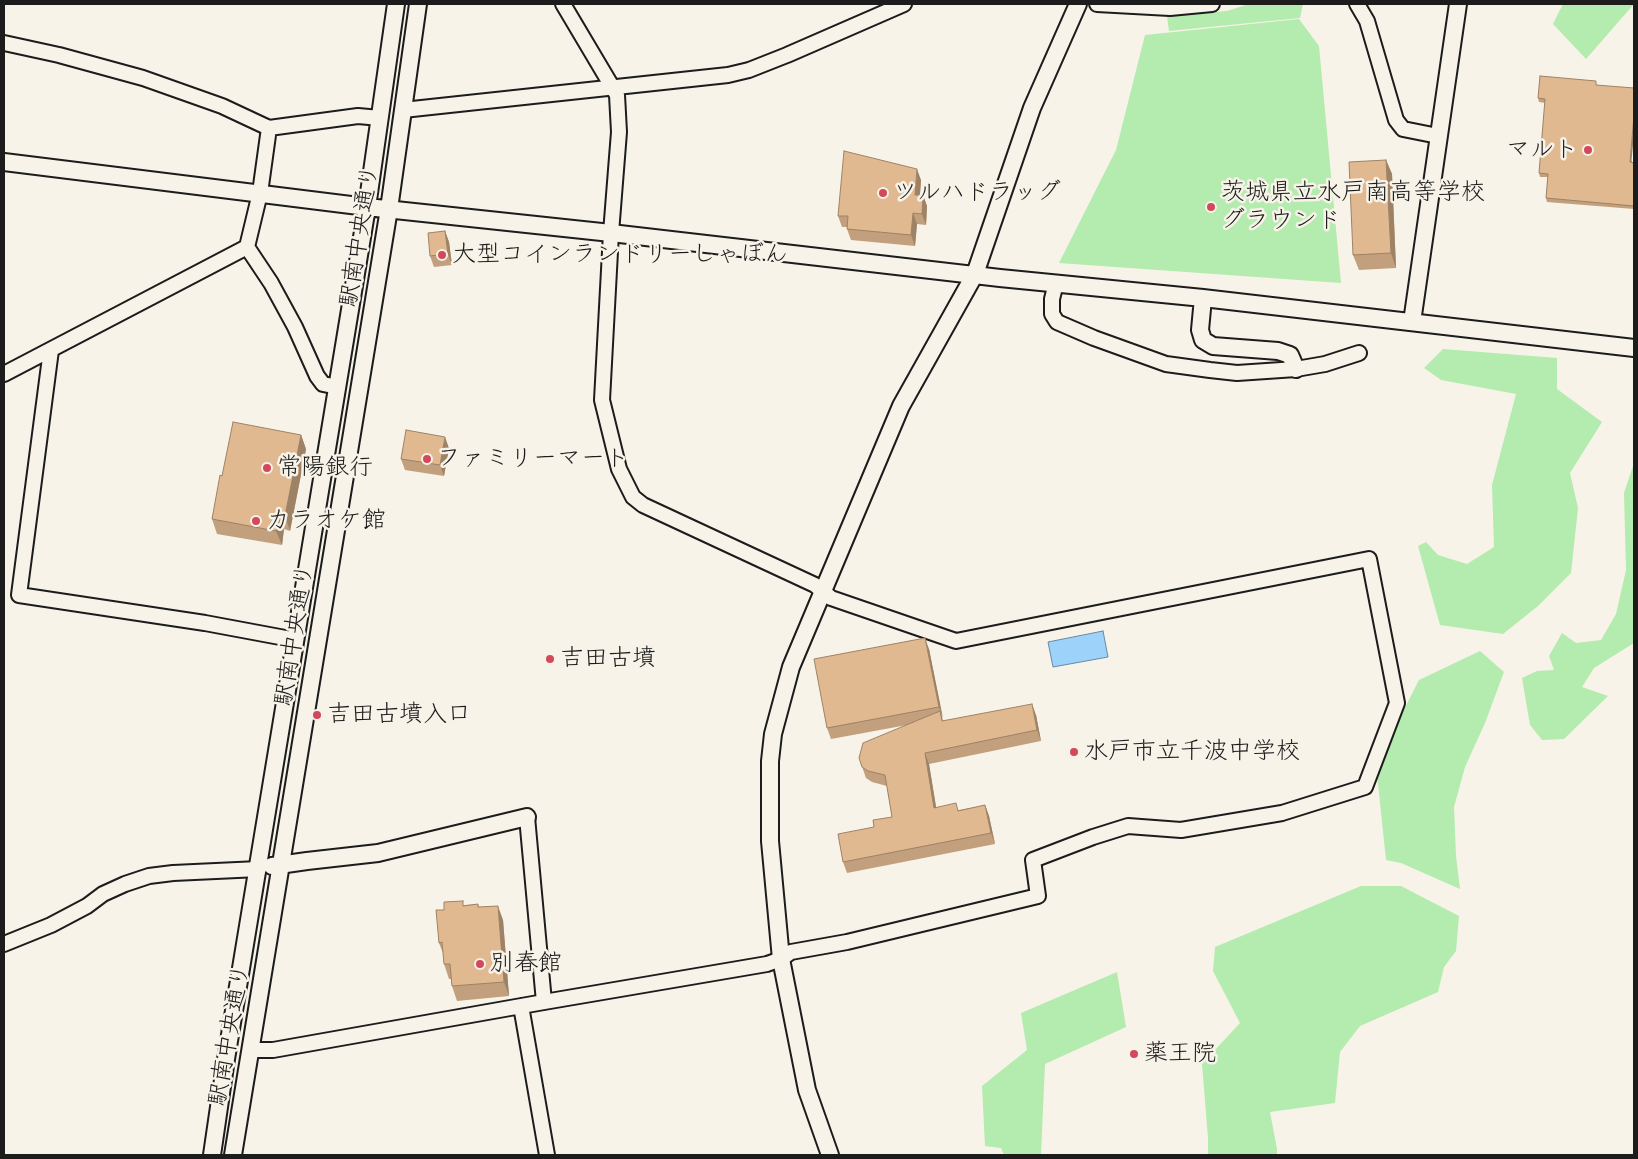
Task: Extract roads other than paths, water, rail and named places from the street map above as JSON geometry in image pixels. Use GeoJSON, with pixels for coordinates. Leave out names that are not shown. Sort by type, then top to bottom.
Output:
{"type":"FeatureCollection","features":[{"type":"Feature","properties":{"kind":"street","name":"駅南中央通り"},"geometry":{"type":"LineString","coordinates":[[212,1155],[226,1060],[367,207],[396,4]]}},
{"type":"Feature","properties":{"kind":"street","name":"駅南中央通り"},"geometry":{"type":"LineString","coordinates":[[234,1155],[389,209],[418,4]]}},
{"type":"Feature","properties":{"kind":"street"},"geometry":{"type":"LineString","coordinates":[[251,1050],[273,1050],[767,964],[781,959],[791,952],[847,942],[1038,896],[1033,860],[1128,826],[1181,830],[1282,813],[1365,787],[1397,703],[1368,559],[956,641],[831,598],[815,585],[643,505],[632,497],[619,469],[602,400],[611,233],[619,132],[617,95],[563,4]]}},
{"type":"Feature","properties":{"kind":"street"},"geometry":{"type":"LineString","coordinates":[[403,110],[728,75],[749,70],[904,4]]}},
{"type":"Feature","properties":{"kind":"street"},"geometry":{"type":"LineString","coordinates":[[830,1155],[807,1090],[781,959],[770,842],[772,743],[779,706],[790,667],[901,406],[975,274],[1032,108],[1078,4]]}},
{"type":"Feature","properties":{"kind":"street"},"geometry":{"type":"LineString","coordinates":[[1097,4],[1170,8],[1212,4]]}},
{"type":"Feature","properties":{"kind":"street"},"geometry":{"type":"LineString","coordinates":[[1357,4],[1367,21],[1396,120],[1403,129],[1438,136]]}},
{"type":"Feature","properties":{"kind":"street"},"geometry":{"type":"LineString","coordinates":[[1412,322],[1458,4]]}},
{"type":"Feature","properties":{"kind":"street"},"geometry":{"type":"LineString","coordinates":[[4,43],[59,55],[143,78],[222,106],[269,128],[358,116],[380,118]]}},
{"type":"Feature","properties":{"kind":"street"},"geometry":{"type":"LineString","coordinates":[[269,128],[260,193],[247,247],[276,291],[317,376],[323,384],[338,387]]}},
{"type":"Feature","properties":{"kind":"street"},"geometry":{"type":"LineString","coordinates":[[4,162],[367,207],[1203,298],[1634,348]]}},
{"type":"Feature","properties":{"kind":"street"},"geometry":{"type":"LineString","coordinates":[[4,374],[247,247]]}},
{"type":"Feature","properties":{"kind":"street"},"geometry":{"type":"LineString","coordinates":[[1056,283],[1052,299],[1052,314],[1057,322],[1094,338],[1166,364],[1237,373],[1296,370],[1325,364],[1359,353]]}},
{"type":"Feature","properties":{"kind":"street"},"geometry":{"type":"LineString","coordinates":[[1203,298],[1200,330],[1203,340],[1214,346],[1278,351],[1290,355],[1296,370]]}},
{"type":"Feature","properties":{"kind":"street"},"geometry":{"type":"LineString","coordinates":[[51,350],[19,595],[205,623],[296,640]]}},
{"type":"Feature","properties":{"kind":"street"},"geometry":{"type":"LineString","coordinates":[[4,944],[51,925],[87,906],[103,894],[149,876],[258,869],[282,864],[378,853],[527,816],[544,1002]]}},
{"type":"Feature","properties":{"kind":"street"},"geometry":{"type":"LineString","coordinates":[[521,1006],[547,1155]]}},
{"type":"Feature","properties":{"kind":"water"},"geometry":{"type":"Polygon","coordinates":[[[1103,631],[1108,657],[1053,667],[1048,642],[1103,631]]]}},
{"type":"Feature","properties":{"kind":"place","name":"マルト"},"geometry":{"type":"Point","coordinates":[1588,150]}},
{"type":"Feature","properties":{"kind":"place","name":"ツルハドラッグ"},"geometry":{"type":"Point","coordinates":[883,193]}},
{"type":"Feature","properties":{"kind":"place","name":"茨城県立水戸南高等学校 グラウンド"},"geometry":{"type":"Point","coordinates":[1211,207]}},
{"type":"Feature","properties":{"kind":"place","name":"大型コインランドリーしゃぼん"},"geometry":{"type":"Point","coordinates":[442,255]}},
{"type":"Feature","properties":{"kind":"place","name":"ファミリーマート"},"geometry":{"type":"Point","coordinates":[427,459]}},
{"type":"Feature","properties":{"kind":"place","name":"常陽銀行"},"geometry":{"type":"Point","coordinates":[267,468]}},
{"type":"Feature","properties":{"kind":"place","name":"カラオケ館"},"geometry":{"type":"Point","coordinates":[256,521]}},
{"type":"Feature","properties":{"kind":"place","name":"吉田古墳"},"geometry":{"type":"Point","coordinates":[550,659]}},
{"type":"Feature","properties":{"kind":"place","name":"吉田古墳入口"},"geometry":{"type":"Point","coordinates":[317,715]}},
{"type":"Feature","properties":{"kind":"place","name":"水戸市立千波中学校"},"geometry":{"type":"Point","coordinates":[1074,752]}},
{"type":"Feature","properties":{"kind":"place","name":"別春館"},"geometry":{"type":"Point","coordinates":[480,964]}},
{"type":"Feature","properties":{"kind":"place","name":"薬王院"},"geometry":{"type":"Point","coordinates":[1134,1054]}}]}
